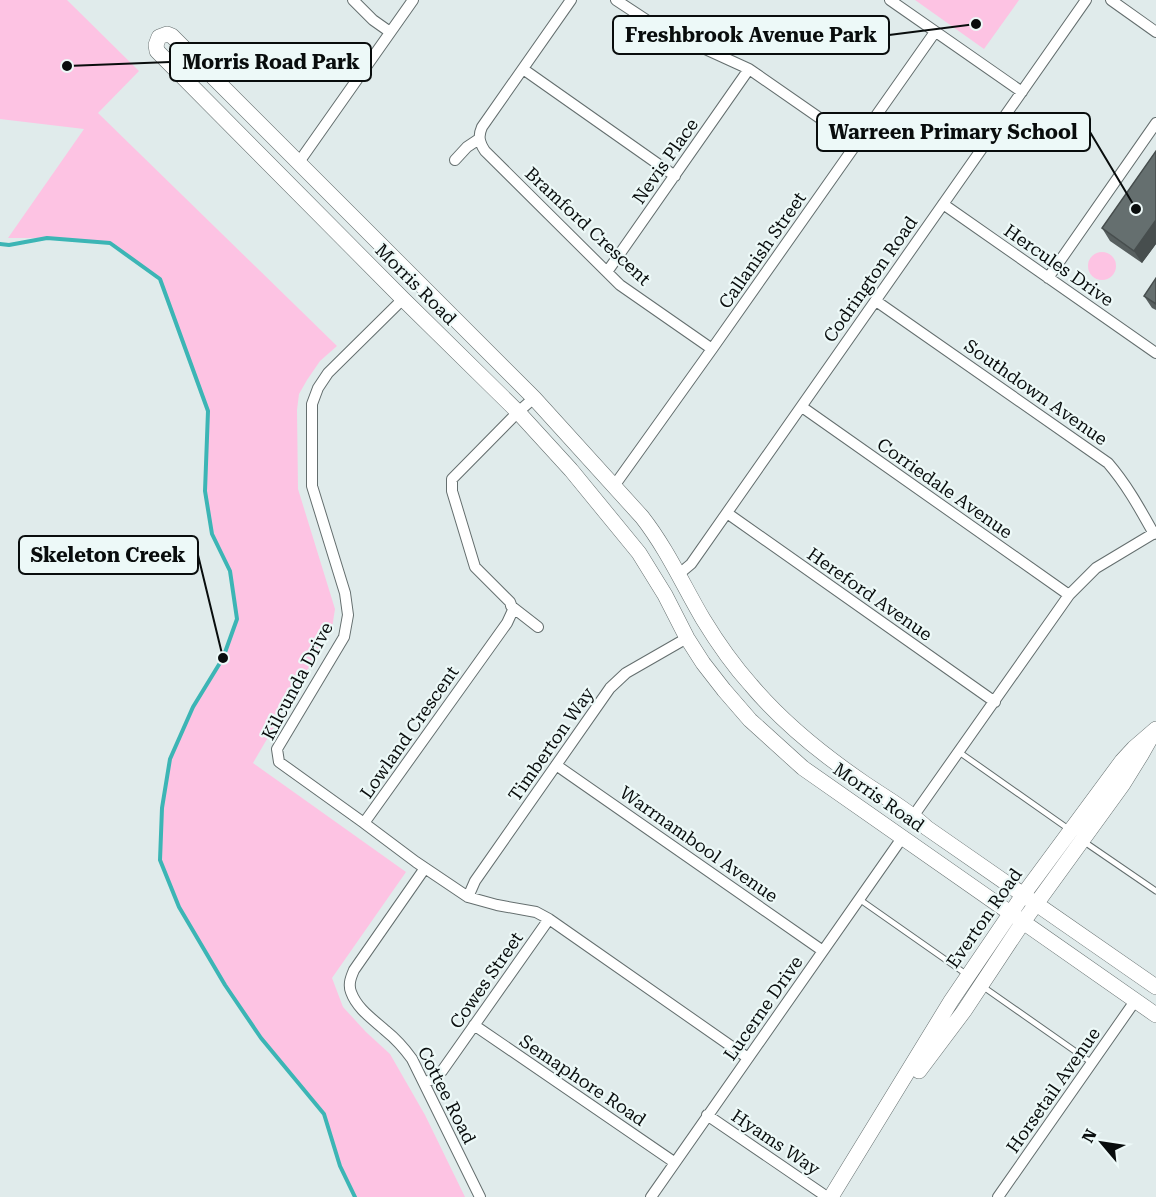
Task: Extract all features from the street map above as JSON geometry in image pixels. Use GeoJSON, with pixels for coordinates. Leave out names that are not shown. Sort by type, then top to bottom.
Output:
{"type":"FeatureCollection","features":[{"type":"Feature","properties":{"kind":"street"},"geometry":{"type":"LineString","coordinates":[[353,0],[373,20],[390,32]]}},
{"type":"Feature","properties":{"kind":"street"},"geometry":{"type":"LineString","coordinates":[[298,162],[413,0]]}},
{"type":"Feature","properties":{"kind":"street"},"geometry":{"type":"LineString","coordinates":[[455,160],[467,147],[479,139],[482,127],[571,0]]}},
{"type":"Feature","properties":{"kind":"street"},"geometry":{"type":"LineString","coordinates":[[616,0],[631,4],[657,27],[749,69],[857,144]]}},
{"type":"Feature","properties":{"kind":"street"},"geometry":{"type":"LineString","coordinates":[[890,0],[1023,92]]}},
{"type":"Feature","properties":{"kind":"street","name":"Codrington Road"},"geometry":{"type":"LineString","coordinates":[[679,574],[691,564],[1086,0]]}},
{"type":"Feature","properties":{"kind":"street"},"geometry":{"type":"LineString","coordinates":[[1111,0],[1156,32]]}},
{"type":"Feature","properties":{"kind":"street","name":"Callanish Street"},"geometry":{"type":"LineString","coordinates":[[614,486],[935,32]]}},
{"type":"Feature","properties":{"kind":"street","name":"Morris Road"},"geometry":{"type":"LineString","coordinates":[[1154,981],[1036,904],[927,828],[914,815],[864,784],[823,753],[771,707],[727,656],[703,619],[656,534],[534,398],[172,36],[167,34],[159,37],[156,45],[157,51],[518,412],[571,470],[639,553],[703,663],[750,720],[803,768],[1156,1015]]}},
{"type":"Feature","properties":{"kind":"street"},"geometry":{"type":"LineString","coordinates":[[523,69],[675,176]]}},
{"type":"Feature","properties":{"kind":"street","name":"Nevis Place"},"geometry":{"type":"LineString","coordinates":[[607,272],[749,69]]}},
{"type":"Feature","properties":{"kind":"street"},"geometry":{"type":"LineString","coordinates":[[1048,278],[1156,123]]}},
{"type":"Feature","properties":{"kind":"street","name":"Bramford Crescent"},"geometry":{"type":"LineString","coordinates":[[479,139],[485,151],[607,272],[626,289],[712,350]]}},
{"type":"Feature","properties":{"kind":"street","name":"Hercules Drive"},"geometry":{"type":"LineString","coordinates":[[943,204],[1156,353]]}},
{"type":"Feature","properties":{"kind":"street","name":"Kilcunda Drive"},"geometry":{"type":"LineString","coordinates":[[364,824],[279,762],[277,749],[344,637],[348,615],[345,593],[312,486],[312,404],[318,388],[328,373],[403,299]]}},
{"type":"Feature","properties":{"kind":"street","name":"Southdown Avenue"},"geometry":{"type":"LineString","coordinates":[[876,301],[1108,463],[1121,477],[1155,533]]}},
{"type":"Feature","properties":{"kind":"street"},"geometry":{"type":"LineString","coordinates":[[534,398],[452,479],[452,491],[475,567],[510,602],[511,606],[538,627]]}},
{"type":"Feature","properties":{"kind":"street","name":"Corriedale Avenue"},"geometry":{"type":"LineString","coordinates":[[802,407],[1070,595]]}},
{"type":"Feature","properties":{"kind":"street","name":"Hereford Avenue"},"geometry":{"type":"LineString","coordinates":[[727,513],[995,702]]}},
{"type":"Feature","properties":{"kind":"street"},"geometry":{"type":"LineString","coordinates":[[914,815],[1070,595],[1096,568],[1155,533]]}},
{"type":"Feature","properties":{"kind":"street"},"geometry":{"type":"LineString","coordinates":[[639,553],[656,534]]}},
{"type":"Feature","properties":{"kind":"street","name":"Lowland Crescent"},"geometry":{"type":"LineString","coordinates":[[420,865],[364,824],[507,623],[513,610],[511,606]]}},
{"type":"Feature","properties":{"kind":"street","name":"Timberton Way"},"geometry":{"type":"LineString","coordinates":[[468,897],[475,881],[610,688],[626,673],[687,638]]}},
{"type":"Feature","properties":{"kind":"street","name":"Everton Road"},"geometry":{"type":"LineString","coordinates":[[868,1138],[981,985],[1017,918],[1023,895],[1122,761],[1154,732]]}},
{"type":"Feature","properties":{"kind":"street","name":"Everton Road"},"geometry":{"type":"LineString","coordinates":[[829,1197],[968,975],[1017,918],[1036,904],[1133,769],[1154,732]]}},
{"type":"Feature","properties":{"kind":"street","name":"Warrnambool Avenue"},"geometry":{"type":"LineString","coordinates":[[556,765],[823,951]]}},
{"type":"Feature","properties":{"kind":"street","name":"Lucerne Drive"},"geometry":{"type":"LineString","coordinates":[[651,1197],[902,837]]}},
{"type":"Feature","properties":{"kind":"street"},"geometry":{"type":"LineString","coordinates":[[420,865],[468,897],[536,912],[549,919],[748,1058]]}},
{"type":"Feature","properties":{"kind":"street","name":"Cottee Road"},"geometry":{"type":"LineString","coordinates":[[420,865],[354,970],[349,985],[363,1010],[403,1046],[412,1059],[480,1197]]}},
{"type":"Feature","properties":{"kind":"street","name":"Cowes Street"},"geometry":{"type":"LineString","coordinates":[[424,1083],[435,1078],[442,1071],[549,919]]}},
{"type":"Feature","properties":{"kind":"street","name":"Horsetail Avenue"},"geometry":{"type":"LineString","coordinates":[[998,1197],[1135,1001]]}},
{"type":"Feature","properties":{"kind":"street","name":"Semaphore Road"},"geometry":{"type":"LineString","coordinates":[[474,1025],[674,1162]]}},
{"type":"Feature","properties":{"kind":"street","name":"Hyams Way"},"geometry":{"type":"LineString","coordinates":[[707,1115],[829,1197]]}},
{"type":"Feature","properties":{"kind":"lane"},"geometry":{"type":"LineString","coordinates":[[959,752],[1070,830]]}},
{"type":"Feature","properties":{"kind":"lane"},"geometry":{"type":"LineString","coordinates":[[1082,840],[1156,891]]}},
{"type":"Feature","properties":{"kind":"lane"},"geometry":{"type":"LineString","coordinates":[[860,898],[968,975]]}},
{"type":"Feature","properties":{"kind":"lane"},"geometry":{"type":"LineString","coordinates":[[981,985],[1092,1063]]}},
{"type":"Feature","properties":{"kind":"shaded area"},"geometry":{"type":"Polygon","coordinates":[[[0,0],[67,0],[139,71],[98,113],[337,346],[320,361],[307,380],[299,394],[297,410],[298,489],[335,609],[332,628],[253,763],[406,872],[332,978],[343,1007],[390,1054],[425,1115],[465,1197],[355,1197],[340,1166],[324,1114],[261,1038],[225,985],[179,907],[160,860],[162,808],[170,759],[193,707],[223,658],[237,619],[230,571],[212,534],[205,491],[208,411],[160,279],[110,243],[47,238],[8,238],[84,129],[0,119],[0,0]]]}},
{"type":"Feature","properties":{"kind":"shaded area"},"geometry":{"type":"Polygon","coordinates":[[[915,0],[1019,0],[984,49],[915,0]]]}},
{"type":"Feature","properties":{"kind":"shaded area"},"geometry":{"type":"Polygon","coordinates":[[[1102,252],[1112,256],[1116,266],[1112,276],[1102,280],[1092,276],[1088,266],[1092,256],[1102,252]]]}},
{"type":"Feature","properties":{"kind":"building"},"geometry":{"type":"Polygon","coordinates":[[[1156,151],[1156,220],[1134,251],[1102,228],[1156,151]]]}},
{"type":"Feature","properties":{"kind":"building"},"geometry":{"type":"Polygon","coordinates":[[[1156,278],[1156,304],[1144,296],[1156,278]]]}},
{"type":"Feature","properties":{"kind":"waterway"},"geometry":{"type":"LineString","coordinates":[[0,244],[9,245],[47,238],[110,243],[160,279],[208,411],[205,491],[212,534],[230,571],[237,619],[223,658],[193,707],[170,759],[162,808],[160,860],[179,907],[225,985],[261,1038],[324,1114],[340,1166],[355,1197]]}},
{"type":"Feature","properties":{"kind":"place","name":"Freshbrook Avenue Park"},"geometry":{"type":"Point","coordinates":[976,24]}},
{"type":"Feature","properties":{"kind":"place","name":"Morris Road Park"},"geometry":{"type":"Point","coordinates":[67,66]}},
{"type":"Feature","properties":{"kind":"place","name":"Warreen Primary School"},"geometry":{"type":"Point","coordinates":[1136,209]}},
{"type":"Feature","properties":{"kind":"place","name":"Skeleton Creek"},"geometry":{"type":"Point","coordinates":[223,658]}}]}
